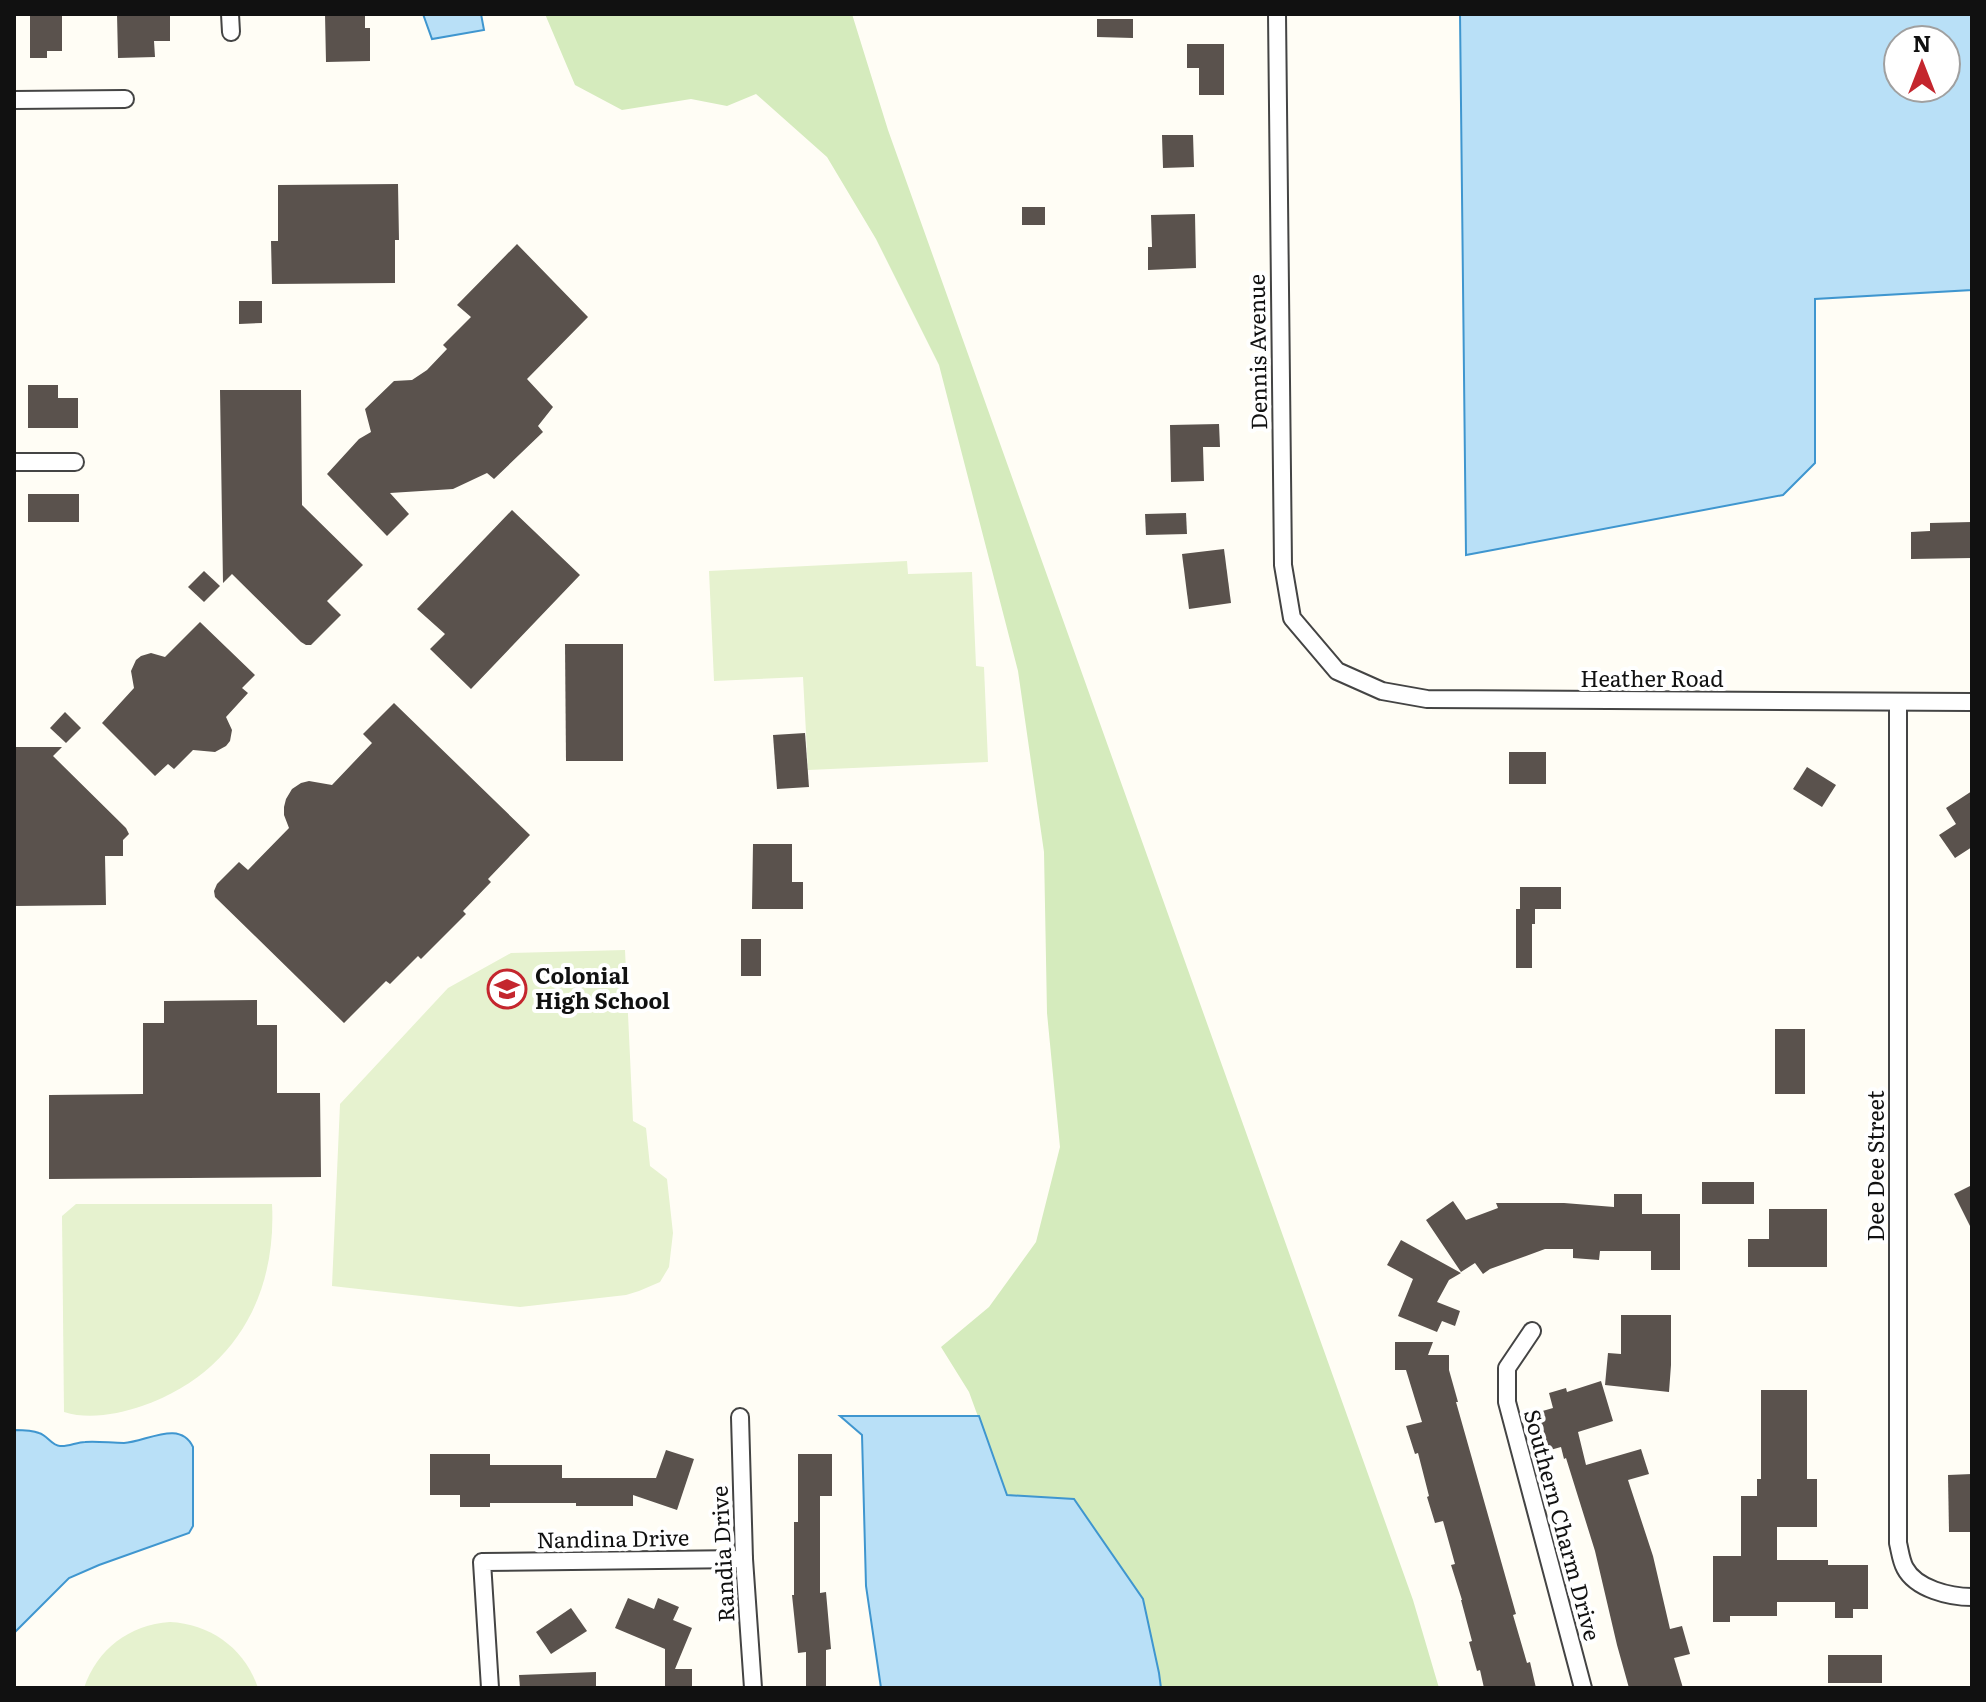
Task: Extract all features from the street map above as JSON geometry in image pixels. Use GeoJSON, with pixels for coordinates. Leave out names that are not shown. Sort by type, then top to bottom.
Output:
{"type":"FeatureCollection","features":[{"type":"Feature","properties":{"kind":"street"},"geometry":{"type":"LineString","coordinates":[[230,14],[231,32]]}},
{"type":"Feature","properties":{"kind":"street","name":"Dennis Avenue"},"geometry":{"type":"LineString","coordinates":[[1277,14],[1283,565],[1292,618],[1337,671]]}},
{"type":"Feature","properties":{"kind":"street"},"geometry":{"type":"LineString","coordinates":[[14,100],[125,99]]}},
{"type":"Feature","properties":{"kind":"street"},"geometry":{"type":"LineString","coordinates":[[14,462],[75,462]]}},
{"type":"Feature","properties":{"kind":"street","name":"Heather Road"},"geometry":{"type":"LineString","coordinates":[[1337,671],[1382,691],[1427,699],[1972,702]]}},
{"type":"Feature","properties":{"kind":"street","name":"Dee Dee Street"},"geometry":{"type":"LineString","coordinates":[[1898,702],[1898,1543],[1905,1570],[1924,1587],[1964,1597]]}},
{"type":"Feature","properties":{"kind":"street","name":"Southern Charm Drive"},"geometry":{"type":"LineString","coordinates":[[1532,1331],[1507,1368],[1507,1402],[1583,1688]]}},
{"type":"Feature","properties":{"kind":"street","name":"Randia Drive"},"geometry":{"type":"LineString","coordinates":[[740,1417],[744,1559],[753,1688]]}},
{"type":"Feature","properties":{"kind":"street","name":"Nandina Drive"},"geometry":{"type":"LineString","coordinates":[[490,1688],[482,1562],[744,1559]]}},
{"type":"Feature","properties":{"kind":"green space"},"geometry":{"type":"Polygon","coordinates":[[[545,14],[852,14],[888,130],[1413,1600],[1439,1688],[1161,1688],[1159,1673],[1007,1496],[969,1392],[941,1347],[989,1307],[1036,1242],[1060,1147],[1047,1013],[1044,852],[1018,671],[939,365],[876,239],[827,157],[756,94],[727,106],[691,99],[622,110],[575,85],[545,14]]]}},
{"type":"Feature","properties":{"kind":"green space"},"geometry":{"type":"Polygon","coordinates":[[[907,561],[908,574],[972,572],[976,666],[984,667],[988,762],[808,770],[803,677],[714,681],[709,571],[907,561]]]}},
{"type":"Feature","properties":{"kind":"green space"},"geometry":{"type":"Polygon","coordinates":[[[625,950],[633,1121],[646,1128],[650,1166],[667,1179],[673,1233],[669,1267],[660,1282],[626,1295],[520,1307],[332,1286],[340,1104],[448,988],[511,953],[625,950]]]}},
{"type":"Feature","properties":{"kind":"green space"},"geometry":{"type":"Polygon","coordinates":[[[76,1204],[272,1204],[272,1238],[267,1270],[243,1328],[224,1353],[201,1374],[174,1392],[113,1414],[83,1416],[64,1412],[62,1216],[76,1204]]]}},
{"type":"Feature","properties":{"kind":"green space"},"geometry":{"type":"Polygon","coordinates":[[[170,1622],[199,1628],[224,1641],[245,1662],[258,1688],[84,1688],[97,1662],[116,1642],[141,1628],[170,1622]]]}},
{"type":"Feature","properties":{"kind":"water"},"geometry":{"type":"Polygon","coordinates":[[[423,14],[481,14],[484,30],[432,39],[423,14]]]}},
{"type":"Feature","properties":{"kind":"water"},"geometry":{"type":"Polygon","coordinates":[[[1460,14],[1972,14],[1972,290],[1815,299],[1815,463],[1783,495],[1466,555],[1460,14]]]}},
{"type":"Feature","properties":{"kind":"water"},"geometry":{"type":"Polygon","coordinates":[[[840,1416],[979,1416],[1007,1495],[1074,1499],[1143,1599],[1161,1688],[881,1688],[866,1586],[862,1435],[840,1416]]]}},
{"type":"Feature","properties":{"kind":"water"},"geometry":{"type":"Polygon","coordinates":[[[14,1430],[36,1432],[57,1446],[85,1442],[124,1443],[162,1434],[180,1434],[193,1447],[193,1526],[189,1533],[69,1578],[14,1633],[14,1430]]]}},
{"type":"Feature","properties":{"kind":"building"},"geometry":{"type":"Polygon","coordinates":[[[30,14],[62,14],[62,51],[47,51],[47,58],[30,58],[30,14]]]}},
{"type":"Feature","properties":{"kind":"building"},"geometry":{"type":"Polygon","coordinates":[[[117,14],[170,14],[170,41],[154,41],[155,57],[118,58],[117,14]]]}},
{"type":"Feature","properties":{"kind":"building"},"geometry":{"type":"Polygon","coordinates":[[[325,14],[365,14],[365,28],[370,28],[370,61],[326,62],[325,14]]]}},
{"type":"Feature","properties":{"kind":"building"},"geometry":{"type":"Polygon","coordinates":[[[1097,19],[1133,19],[1133,38],[1097,37],[1097,19]]]}},
{"type":"Feature","properties":{"kind":"building"},"geometry":{"type":"Polygon","coordinates":[[[1187,44],[1224,44],[1224,95],[1199,95],[1199,68],[1187,68],[1187,44]]]}},
{"type":"Feature","properties":{"kind":"building"},"geometry":{"type":"Polygon","coordinates":[[[1162,135],[1193,135],[1194,167],[1163,168],[1162,135]]]}},
{"type":"Feature","properties":{"kind":"building"},"geometry":{"type":"Polygon","coordinates":[[[398,184],[399,240],[395,240],[395,283],[272,284],[271,241],[278,241],[278,185],[398,184]]]}},
{"type":"Feature","properties":{"kind":"building"},"geometry":{"type":"Polygon","coordinates":[[[1022,207],[1045,207],[1045,225],[1022,225],[1022,207]]]}},
{"type":"Feature","properties":{"kind":"building"},"geometry":{"type":"Polygon","coordinates":[[[1195,214],[1196,268],[1148,270],[1148,247],[1152,247],[1151,215],[1195,214]]]}},
{"type":"Feature","properties":{"kind":"building"},"geometry":{"type":"Polygon","coordinates":[[[517,244],[588,317],[527,379],[553,407],[538,426],[543,432],[494,479],[487,473],[453,489],[390,493],[409,514],[387,536],[327,474],[359,439],[371,432],[365,409],[394,381],[412,380],[427,370],[447,349],[443,345],[471,317],[457,305],[517,244]]]}},
{"type":"Feature","properties":{"kind":"building"},"geometry":{"type":"Polygon","coordinates":[[[239,301],[262,301],[262,323],[239,324],[239,301]]]}},
{"type":"Feature","properties":{"kind":"building"},"geometry":{"type":"Polygon","coordinates":[[[28,385],[58,385],[58,398],[78,398],[78,428],[28,428],[28,385]]]}},
{"type":"Feature","properties":{"kind":"building"},"geometry":{"type":"Polygon","coordinates":[[[220,390],[301,390],[302,505],[363,565],[327,601],[341,615],[311,645],[301,642],[232,574],[223,583],[220,390]]]}},
{"type":"Feature","properties":{"kind":"building"},"geometry":{"type":"Polygon","coordinates":[[[1219,424],[1220,447],[1203,447],[1204,481],[1171,482],[1170,425],[1219,424]]]}},
{"type":"Feature","properties":{"kind":"building"},"geometry":{"type":"Polygon","coordinates":[[[28,494],[79,494],[79,522],[28,522],[28,494]]]}},
{"type":"Feature","properties":{"kind":"building"},"geometry":{"type":"Polygon","coordinates":[[[512,510],[580,575],[471,689],[430,649],[445,634],[417,609],[512,510]]]}},
{"type":"Feature","properties":{"kind":"building"},"geometry":{"type":"Polygon","coordinates":[[[1186,513],[1187,534],[1146,535],[1145,514],[1186,513]]]}},
{"type":"Feature","properties":{"kind":"building"},"geometry":{"type":"Polygon","coordinates":[[[1972,522],[1972,558],[1911,559],[1911,532],[1930,531],[1930,523],[1972,522]]]}},
{"type":"Feature","properties":{"kind":"building"},"geometry":{"type":"Polygon","coordinates":[[[1224,549],[1231,603],[1189,609],[1182,554],[1224,549]]]}},
{"type":"Feature","properties":{"kind":"building"},"geometry":{"type":"Polygon","coordinates":[[[204,571],[220,586],[204,602],[188,587],[204,571]]]}},
{"type":"Feature","properties":{"kind":"building"},"geometry":{"type":"Polygon","coordinates":[[[200,622],[255,675],[242,688],[248,693],[226,717],[232,730],[226,746],[215,752],[193,750],[174,769],[168,764],[155,776],[102,723],[134,688],[131,671],[136,660],[151,653],[165,657],[200,622]]]}},
{"type":"Feature","properties":{"kind":"building"},"geometry":{"type":"Polygon","coordinates":[[[565,644],[623,644],[623,761],[566,761],[565,644]]]}},
{"type":"Feature","properties":{"kind":"building"},"geometry":{"type":"Polygon","coordinates":[[[394,703],[530,835],[488,879],[491,882],[463,911],[466,914],[421,959],[418,956],[390,984],[386,981],[344,1023],[215,897],[214,891],[239,862],[248,870],[289,828],[284,807],[292,789],[309,781],[332,785],[372,743],[363,734],[394,703]]]}},
{"type":"Feature","properties":{"kind":"building"},"geometry":{"type":"Polygon","coordinates":[[[65,712],[81,728],[66,743],[50,728],[65,712]]]}},
{"type":"Feature","properties":{"kind":"building"},"geometry":{"type":"Polygon","coordinates":[[[805,733],[809,787],[777,789],[773,735],[805,733]]]}},
{"type":"Feature","properties":{"kind":"building"},"geometry":{"type":"Polygon","coordinates":[[[14,747],[62,747],[53,756],[126,828],[129,834],[123,840],[123,856],[105,856],[106,905],[14,906],[14,747]]]}},
{"type":"Feature","properties":{"kind":"building"},"geometry":{"type":"Polygon","coordinates":[[[1509,752],[1546,752],[1546,784],[1509,784],[1509,752]]]}},
{"type":"Feature","properties":{"kind":"building"},"geometry":{"type":"Polygon","coordinates":[[[1807,767],[1836,785],[1822,807],[1793,789],[1807,767]]]}},
{"type":"Feature","properties":{"kind":"building"},"geometry":{"type":"Polygon","coordinates":[[[1972,791],[1972,847],[1955,858],[1939,835],[1956,824],[1946,808],[1972,791]]]}},
{"type":"Feature","properties":{"kind":"building"},"geometry":{"type":"Polygon","coordinates":[[[753,844],[792,844],[792,882],[803,882],[803,909],[752,909],[753,844]]]}},
{"type":"Feature","properties":{"kind":"building"},"geometry":{"type":"Polygon","coordinates":[[[1520,887],[1561,887],[1561,909],[1535,909],[1532,968],[1516,968],[1516,909],[1520,909],[1520,887]]]}},
{"type":"Feature","properties":{"kind":"building"},"geometry":{"type":"Polygon","coordinates":[[[741,939],[761,939],[761,976],[741,976],[741,939]]]}},
{"type":"Feature","properties":{"kind":"building"},"geometry":{"type":"Polygon","coordinates":[[[257,1000],[257,1025],[277,1025],[277,1093],[320,1093],[321,1177],[49,1179],[49,1095],[143,1094],[143,1023],[164,1023],[164,1001],[257,1000]]]}},
{"type":"Feature","properties":{"kind":"building"},"geometry":{"type":"Polygon","coordinates":[[[1775,1029],[1805,1029],[1805,1094],[1775,1094],[1775,1029]]]}},
{"type":"Feature","properties":{"kind":"building"},"geometry":{"type":"Polygon","coordinates":[[[1702,1182],[1754,1182],[1754,1204],[1702,1204],[1702,1182]]]}},
{"type":"Feature","properties":{"kind":"building"},"geometry":{"type":"Polygon","coordinates":[[[1972,1185],[1972,1230],[1954,1194],[1972,1185]]]}},
{"type":"Feature","properties":{"kind":"building"},"geometry":{"type":"Polygon","coordinates":[[[1614,1194],[1642,1194],[1642,1214],[1680,1214],[1680,1270],[1651,1270],[1651,1251],[1600,1251],[1599,1260],[1573,1258],[1573,1249],[1545,1249],[1483,1274],[1475,1263],[1461,1272],[1426,1220],[1453,1201],[1466,1220],[1498,1208],[1496,1203],[1614,1207],[1614,1194]]]}},
{"type":"Feature","properties":{"kind":"building"},"geometry":{"type":"Polygon","coordinates":[[[1769,1209],[1827,1209],[1827,1267],[1748,1267],[1748,1239],[1769,1239],[1769,1209]]]}},
{"type":"Feature","properties":{"kind":"building"},"geometry":{"type":"Polygon","coordinates":[[[1401,1240],[1461,1273],[1449,1280],[1437,1302],[1460,1311],[1455,1326],[1442,1321],[1437,1332],[1398,1316],[1413,1279],[1387,1265],[1401,1240]]]}},
{"type":"Feature","properties":{"kind":"building"},"geometry":{"type":"Polygon","coordinates":[[[1621,1315],[1671,1315],[1669,1392],[1605,1385],[1608,1353],[1621,1354],[1621,1315]]]}},
{"type":"Feature","properties":{"kind":"building"},"geometry":{"type":"Polygon","coordinates":[[[1395,1342],[1433,1342],[1428,1355],[1449,1355],[1456,1402],[1516,1614],[1513,1615],[1536,1688],[1484,1688],[1480,1670],[1477,1671],[1443,1521],[1435,1523],[1418,1453],[1415,1454],[1406,1426],[1422,1422],[1406,1370],[1395,1370],[1395,1342]]]}},
{"type":"Feature","properties":{"kind":"building"},"geometry":{"type":"Polygon","coordinates":[[[1601,1381],[1613,1421],[1578,1432],[1586,1465],[1641,1449],[1649,1474],[1628,1480],[1653,1556],[1670,1629],[1682,1626],[1690,1654],[1674,1658],[1683,1688],[1629,1688],[1595,1551],[1566,1458],[1561,1447],[1543,1452],[1532,1414],[1553,1408],[1549,1393],[1566,1388],[1567,1392],[1601,1381]]]}},
{"type":"Feature","properties":{"kind":"building"},"geometry":{"type":"Polygon","coordinates":[[[1761,1390],[1807,1390],[1807,1479],[1817,1479],[1817,1527],[1777,1527],[1777,1560],[1828,1560],[1828,1565],[1868,1565],[1868,1609],[1853,1609],[1853,1618],[1835,1618],[1835,1602],[1777,1602],[1777,1616],[1730,1616],[1730,1622],[1713,1622],[1713,1556],[1741,1556],[1741,1496],[1757,1496],[1757,1479],[1761,1479],[1761,1390]]]}},
{"type":"Feature","properties":{"kind":"building"},"geometry":{"type":"Polygon","coordinates":[[[666,1450],[694,1459],[677,1510],[633,1495],[633,1506],[490,1503],[490,1507],[460,1507],[460,1495],[430,1495],[430,1454],[490,1454],[490,1465],[562,1465],[562,1478],[656,1478],[666,1450]]]}},
{"type":"Feature","properties":{"kind":"building"},"geometry":{"type":"Polygon","coordinates":[[[798,1454],[832,1454],[832,1496],[820,1496],[820,1593],[826,1592],[831,1649],[826,1650],[826,1688],[806,1688],[806,1652],[798,1653],[792,1595],[794,1522],[798,1522],[798,1454]]]}},
{"type":"Feature","properties":{"kind":"building"},"geometry":{"type":"Polygon","coordinates":[[[1972,1474],[1972,1532],[1949,1532],[1948,1475],[1972,1474]]]}},
{"type":"Feature","properties":{"kind":"building"},"geometry":{"type":"Polygon","coordinates":[[[628,1598],[654,1609],[658,1598],[679,1607],[673,1620],[692,1628],[675,1669],[692,1669],[692,1688],[665,1688],[665,1649],[615,1628],[628,1598]]]}},
{"type":"Feature","properties":{"kind":"building"},"geometry":{"type":"Polygon","coordinates":[[[571,1608],[587,1631],[551,1654],[536,1632],[571,1608]]]}},
{"type":"Feature","properties":{"kind":"building"},"geometry":{"type":"Polygon","coordinates":[[[1828,1655],[1882,1655],[1882,1683],[1828,1683],[1828,1655]]]}},
{"type":"Feature","properties":{"kind":"building"},"geometry":{"type":"Polygon","coordinates":[[[596,1672],[596,1688],[520,1688],[519,1675],[596,1672]]]}},
{"type":"Feature","properties":{"kind":"place","name":"Colonial High School"},"geometry":{"type":"Point","coordinates":[507,989]}}]}
